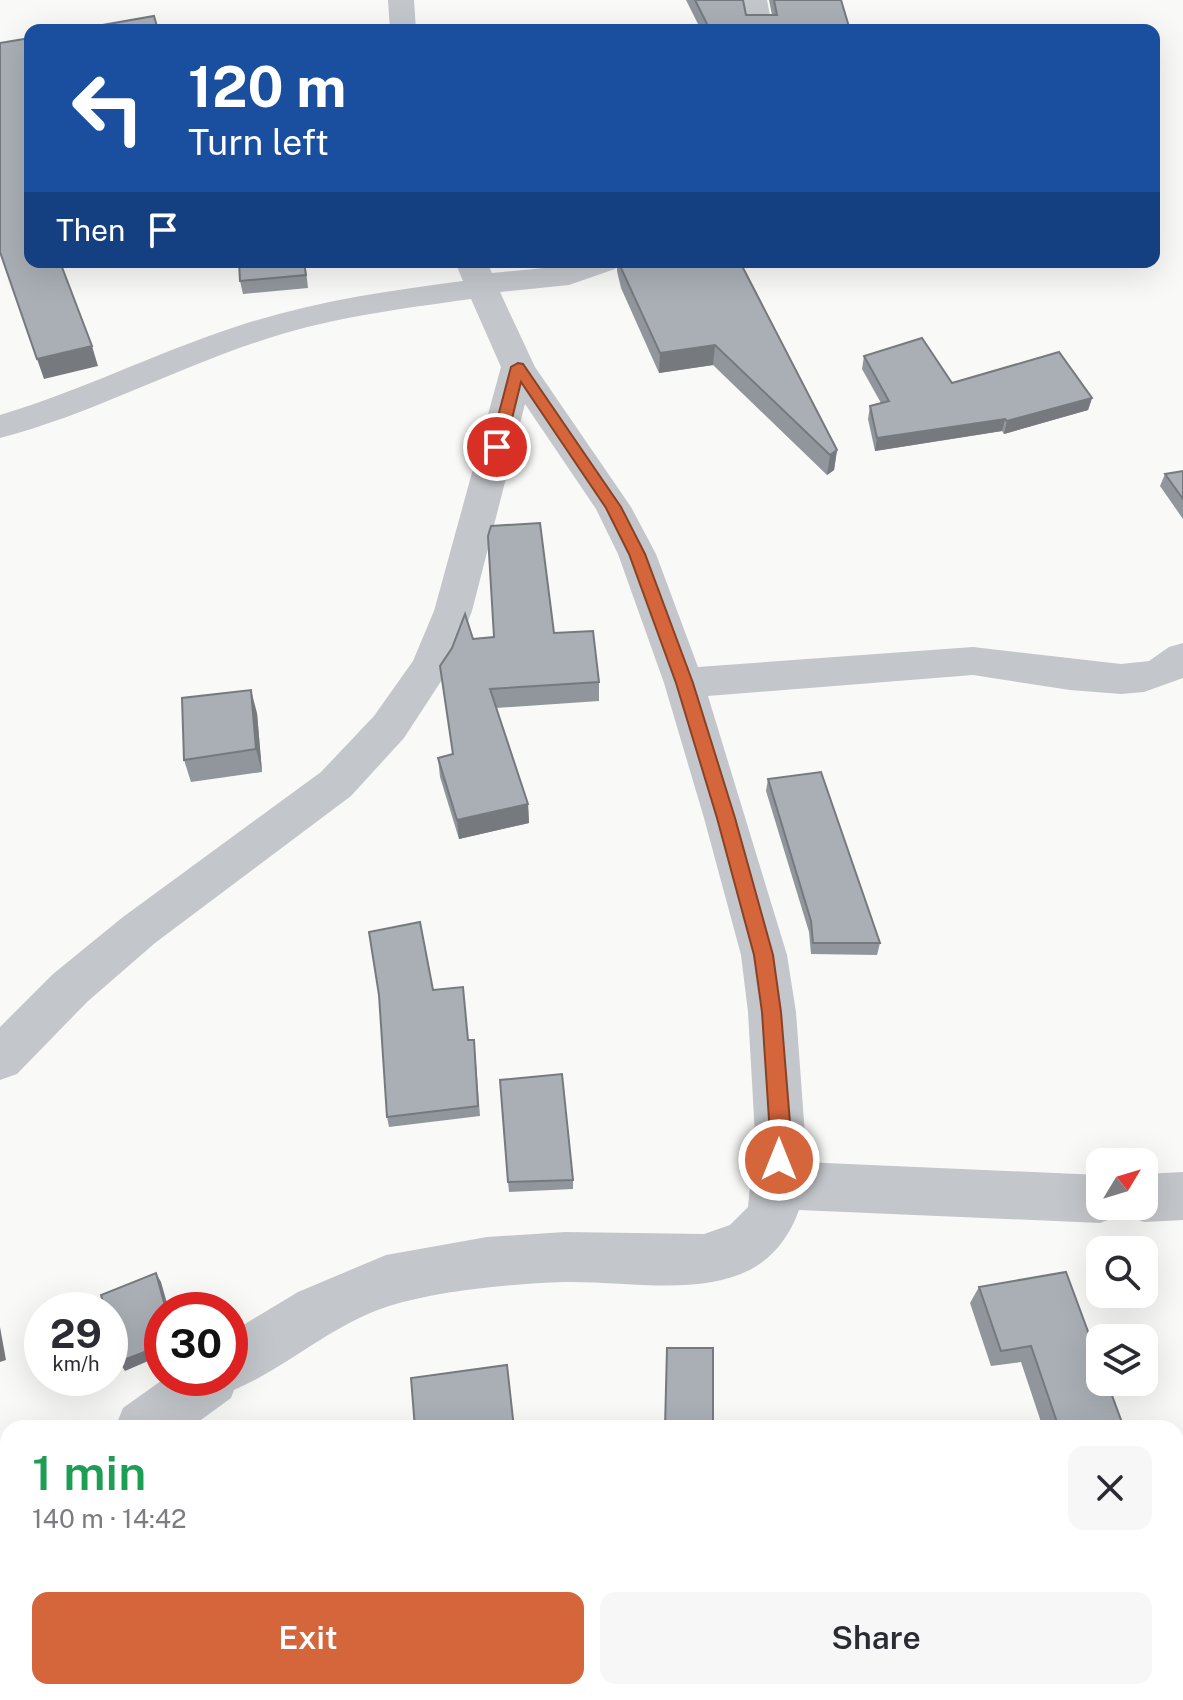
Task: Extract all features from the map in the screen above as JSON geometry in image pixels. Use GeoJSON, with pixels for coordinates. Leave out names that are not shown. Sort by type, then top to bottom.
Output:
{"type":"FeatureCollection","features":[{"type":"Feature","properties":{"kind":"street"},"geometry":{"type":"LineString","coordinates":[[401,0],[403,24]]}},
{"type":"Feature","properties":{"kind":"street"},"geometry":{"type":"LineString","coordinates":[[754,0],[759,24]]}},
{"type":"Feature","properties":{"kind":"street"},"geometry":{"type":"LineString","coordinates":[[0,427],[89,398],[279,323],[477,278],[569,275],[588,268]]}},
{"type":"Feature","properties":{"kind":"street"},"geometry":{"type":"LineString","coordinates":[[248,1353],[317,1311],[386,1281],[487,1262],[565,1257],[704,1259],[727,1254],[749,1243],[764,1228],[773,1211],[780,1135],[772,1012],[764,955],[684,683],[637,554],[613,507],[518,367],[477,278]]}},
{"type":"Feature","properties":{"kind":"street"},"geometry":{"type":"LineString","coordinates":[[0,1059],[70,988],[139,930],[336,784],[389,727],[431,666],[453,611],[518,367]]}},
{"type":"Feature","properties":{"kind":"street"},"geometry":{"type":"LineString","coordinates":[[684,683],[973,661],[1109,680],[1140,678],[1164,671],[1183,657]]}},
{"type":"Feature","properties":{"kind":"street"},"geometry":{"type":"LineString","coordinates":[[777,1185],[1086,1198]]}},
{"type":"Feature","properties":{"kind":"street"},"geometry":{"type":"LineString","coordinates":[[1158,1197],[1183,1196]]}},
{"type":"Feature","properties":{"kind":"street"},"geometry":{"type":"LineString","coordinates":[[154,1420],[187,1396]]}},
{"type":"Feature","properties":{"kind":"building"},"geometry":{"type":"Polygon","coordinates":[[[695,0],[743,0],[746,15],[777,15],[774,0],[841,0],[848,24],[707,24],[695,0]]]}},
{"type":"Feature","properties":{"kind":"building"},"geometry":{"type":"Polygon","coordinates":[[[154,16],[156,24],[108,24],[154,16]]]}},
{"type":"Feature","properties":{"kind":"building"},"geometry":{"type":"Polygon","coordinates":[[[24,39],[24,268],[62,268],[92,346],[37,359],[0,252],[0,43],[24,39]]]}},
{"type":"Feature","properties":{"kind":"building"},"geometry":{"type":"Polygon","coordinates":[[[239,268],[305,268],[306,275],[240,281],[239,268]]]}},
{"type":"Feature","properties":{"kind":"building"},"geometry":{"type":"Polygon","coordinates":[[[621,268],[743,268],[837,450],[830,455],[715,345],[660,353],[621,268]]]}},
{"type":"Feature","properties":{"kind":"building"},"geometry":{"type":"Polygon","coordinates":[[[922,338],[952,383],[1059,352],[1092,398],[1007,421],[877,438],[870,406],[889,401],[864,356],[922,338]]]}},
{"type":"Feature","properties":{"kind":"building"},"geometry":{"type":"Polygon","coordinates":[[[1183,471],[1183,499],[1165,474],[1183,471]]]}},
{"type":"Feature","properties":{"kind":"building"},"geometry":{"type":"Polygon","coordinates":[[[540,523],[554,633],[593,631],[599,682],[490,689],[528,804],[457,820],[438,758],[453,754],[440,666],[452,648],[465,614],[473,639],[494,637],[488,536],[491,526],[540,523]]]}},
{"type":"Feature","properties":{"kind":"building"},"geometry":{"type":"Polygon","coordinates":[[[251,690],[256,749],[184,760],[182,698],[251,690]]]}},
{"type":"Feature","properties":{"kind":"building"},"geometry":{"type":"Polygon","coordinates":[[[821,772],[880,943],[813,943],[811,921],[768,779],[821,772]]]}},
{"type":"Feature","properties":{"kind":"building"},"geometry":{"type":"Polygon","coordinates":[[[420,922],[433,990],[463,987],[468,1040],[474,1040],[478,1106],[387,1117],[379,995],[369,932],[420,922]]]}},
{"type":"Feature","properties":{"kind":"building"},"geometry":{"type":"Polygon","coordinates":[[[562,1074],[573,1180],[508,1182],[500,1080],[562,1074]]]}},
{"type":"Feature","properties":{"kind":"building"},"geometry":{"type":"Polygon","coordinates":[[[1066,1272],[1086,1326],[1086,1396],[1112,1396],[1121,1420],[1056,1420],[1031,1346],[1001,1351],[979,1287],[1066,1272]]]}},
{"type":"Feature","properties":{"kind":"building"},"geometry":{"type":"Polygon","coordinates":[[[156,1273],[161,1292],[144,1292],[144,1352],[128,1358],[128,1292],[108,1292],[156,1273]]]}},
{"type":"Feature","properties":{"kind":"building"},"geometry":{"type":"Polygon","coordinates":[[[667,1348],[713,1348],[713,1420],[665,1420],[667,1348]]]}},
{"type":"Feature","properties":{"kind":"building"},"geometry":{"type":"Polygon","coordinates":[[[507,1365],[513,1420],[414,1420],[411,1378],[507,1365]]]}},
{"type":"Feature","properties":{"kind":"route"},"geometry":{"type":"LineString","coordinates":[[497,447],[518,367],[563,429],[613,507],[637,554],[684,683],[764,955],[772,1012],[779,1160]]}}]}
